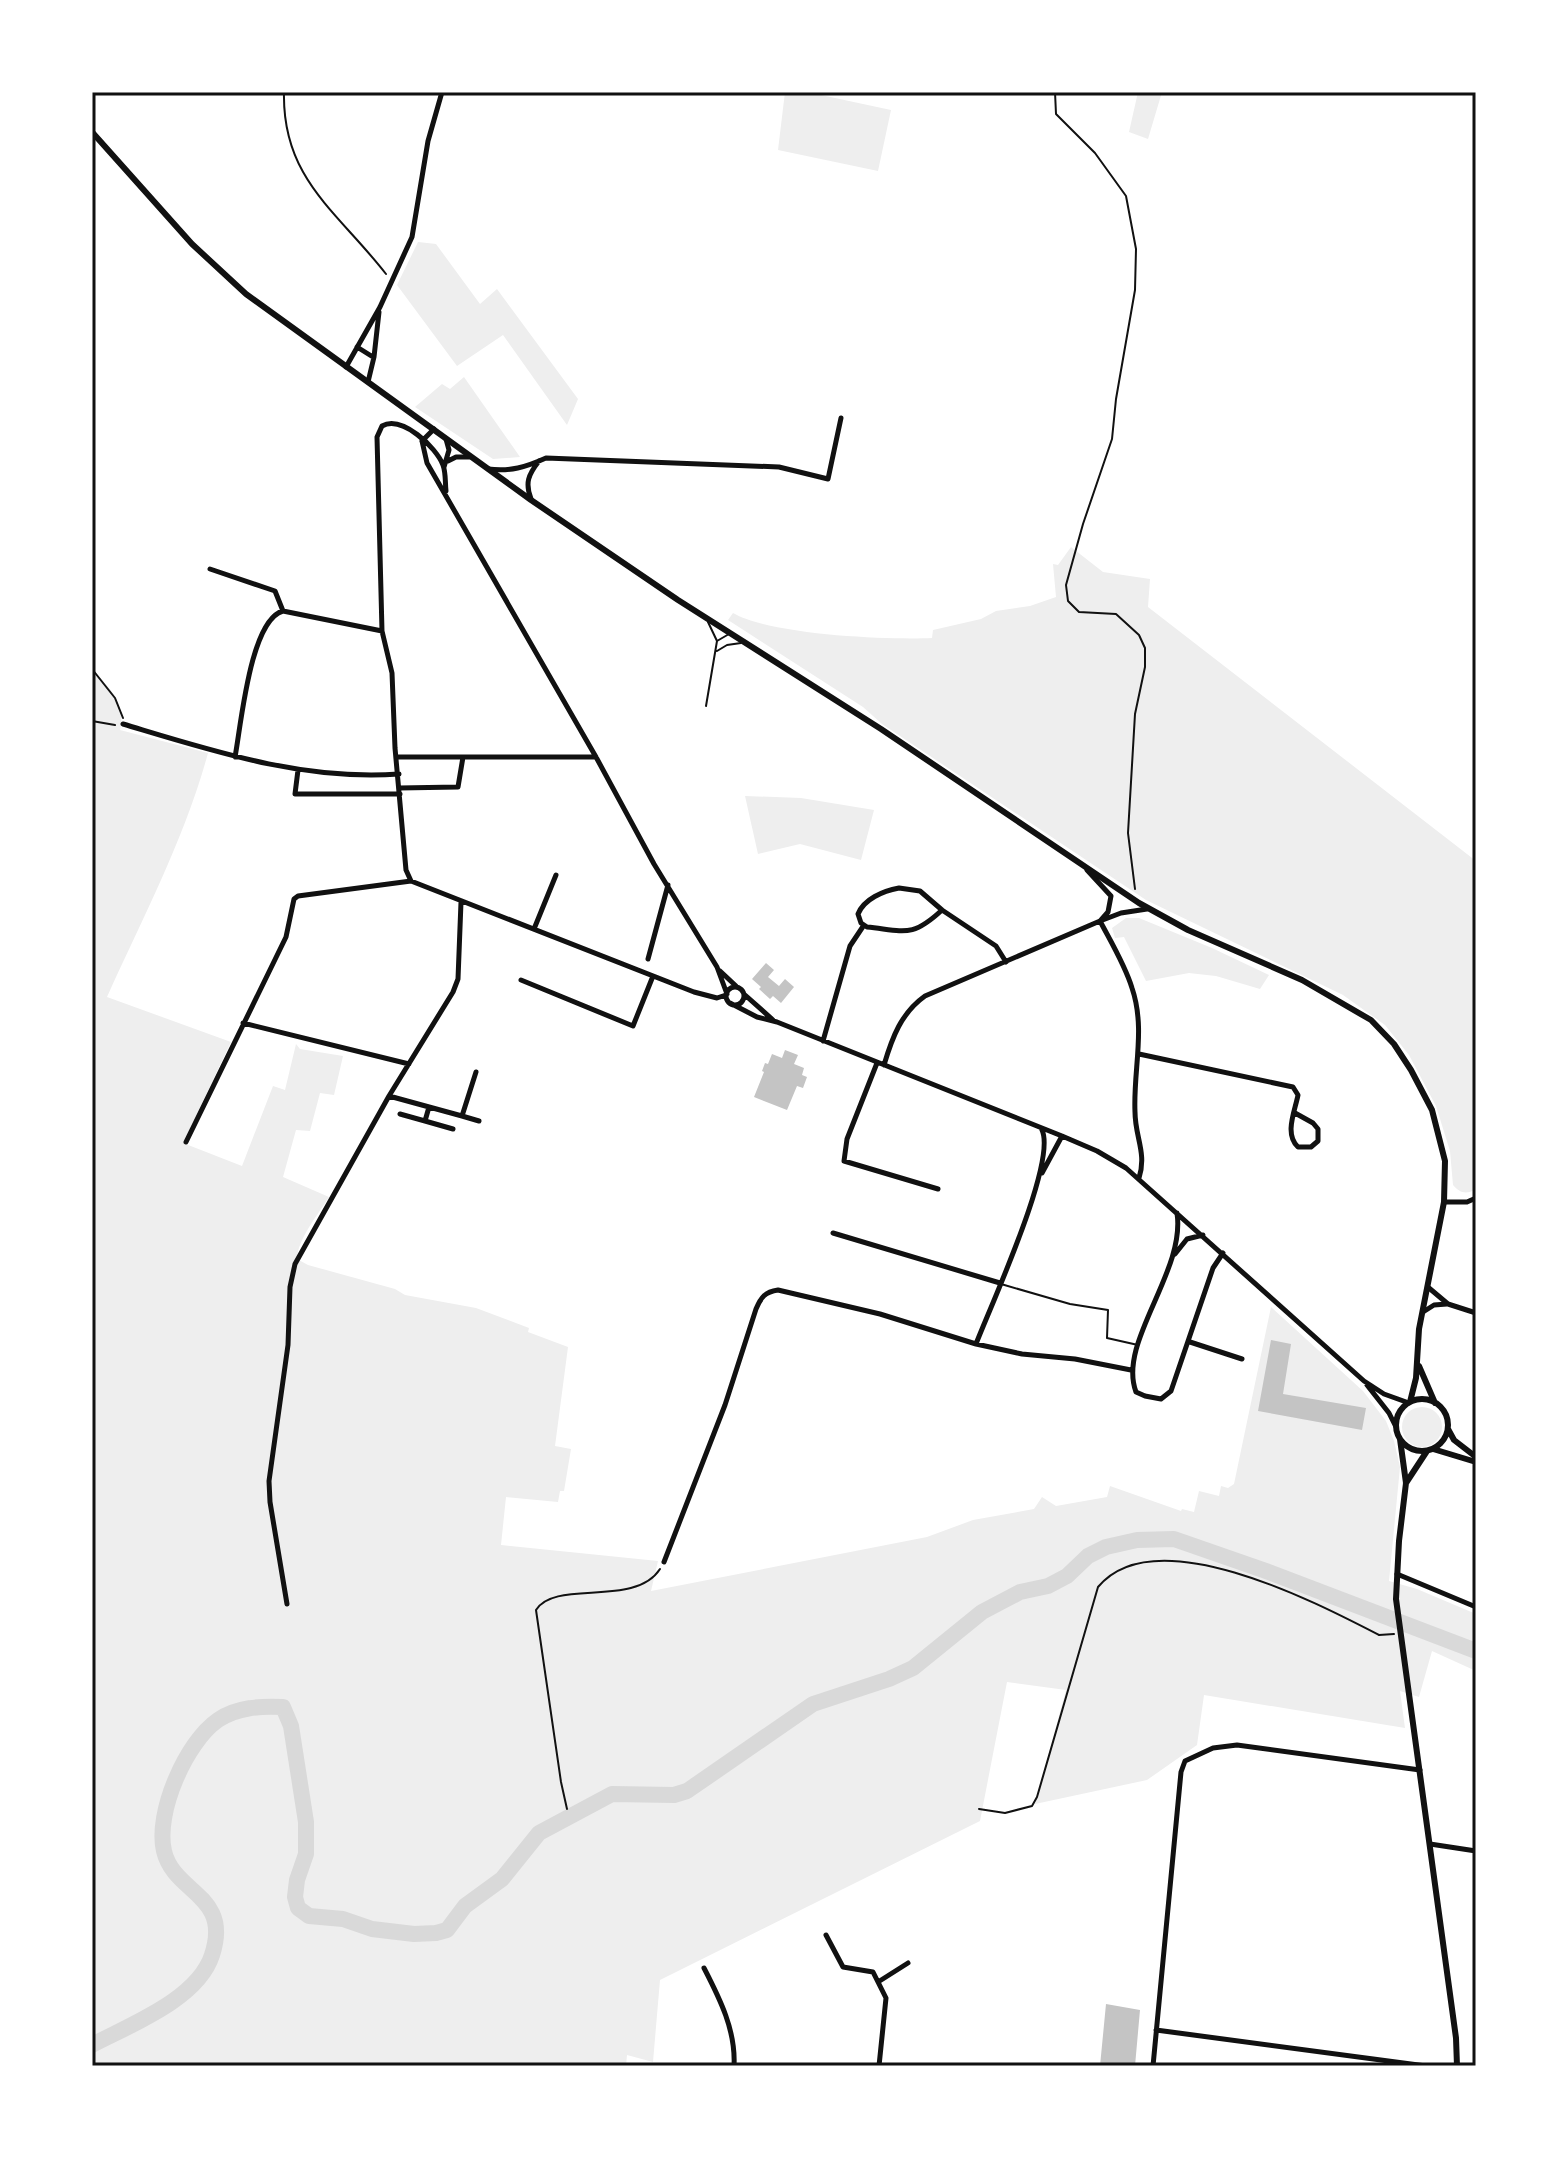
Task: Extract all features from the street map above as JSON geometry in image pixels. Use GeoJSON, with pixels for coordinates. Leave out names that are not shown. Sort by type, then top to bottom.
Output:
{"type":"FeatureCollection","features":[{"type":"Feature","properties":{"kind":"street"},"geometry":{"type":"LineString","coordinates":[[346,367],[380,307],[412,237],[428,141],[442,92]]}},
{"type":"Feature","properties":{"kind":"street"},"geometry":{"type":"LineString","coordinates":[[92,132],[220,272],[246,294],[531,500],[706,618],[881,729],[1139,903],[1188,930],[1302,980],[1371,1020],[1394,1044],[1432,1110],[1445,1161],[1444,1202],[1418,1341],[1418,1359],[1410,1402],[1399,1413],[1396,1427]]}},
{"type":"Feature","properties":{"kind":"street"},"geometry":{"type":"LineString","coordinates":[[368,382],[380,307]]}},
{"type":"Feature","properties":{"kind":"street"},"geometry":{"type":"LineString","coordinates":[[357,347],[374,357]]}},
{"type":"Feature","properties":{"kind":"street"},"geometry":{"type":"LineString","coordinates":[[488,469],[504,471],[546,458],[779,467],[828,479],[841,418]]}},
{"type":"Feature","properties":{"kind":"street"},"geometry":{"type":"LineString","coordinates":[[411,881],[406,870],[392,673],[382,631],[377,437],[382,426],[396,422],[407,427],[446,465]]}},
{"type":"Feature","properties":{"kind":"street"},"geometry":{"type":"LineString","coordinates":[[422,441],[434,429]]}},
{"type":"Feature","properties":{"kind":"street"},"geometry":{"type":"LineString","coordinates":[[446,438],[449,450],[446,492]]}},
{"type":"Feature","properties":{"kind":"street"},"geometry":{"type":"LineString","coordinates":[[422,441],[427,463],[654,864],[717,967],[730,1003],[749,1014],[777,1022],[1097,1151],[1139,1178],[1364,1381],[1384,1394],[1410,1402],[1425,1399],[1435,1403]]}},
{"type":"Feature","properties":{"kind":"street"},"geometry":{"type":"LineString","coordinates":[[434,473],[456,457],[471,457]]}},
{"type":"Feature","properties":{"kind":"street"},"geometry":{"type":"LineString","coordinates":[[531,500],[527,479],[539,461]]}},
{"type":"Feature","properties":{"kind":"street"},"geometry":{"type":"LineString","coordinates":[[210,569],[275,591],[283,611]]}},
{"type":"Feature","properties":{"kind":"street"},"geometry":{"type":"LineString","coordinates":[[235,757],[256,646],[271,616],[283,611],[382,631]]}},
{"type":"Feature","properties":{"kind":"street"},"geometry":{"type":"LineString","coordinates":[[123,724],[235,757],[298,770],[399,774]]}},
{"type":"Feature","properties":{"kind":"street"},"geometry":{"type":"LineString","coordinates":[[397,757],[596,757]]}},
{"type":"Feature","properties":{"kind":"street"},"geometry":{"type":"LineString","coordinates":[[298,770],[295,794],[458,787],[463,757]]}},
{"type":"Feature","properties":{"kind":"street"},"geometry":{"type":"LineString","coordinates":[[1086,870],[1111,896],[1108,912],[1100,921]]}},
{"type":"Feature","properties":{"kind":"street"},"geometry":{"type":"LineString","coordinates":[[534,929],[556,875]]}},
{"type":"Feature","properties":{"kind":"street"},"geometry":{"type":"LineString","coordinates":[[186,1142],[286,937],[294,899],[298,896],[411,881],[713,997],[727,994],[732,988],[740,990],[744,997],[740,1003],[730,1003]]}},
{"type":"Feature","properties":{"kind":"street"},"geometry":{"type":"LineString","coordinates":[[648,959],[669,884]]}},
{"type":"Feature","properties":{"kind":"street"},"geometry":{"type":"LineString","coordinates":[[942,910],[924,927],[914,931],[864,925],[859,918],[861,907],[891,890],[907,888],[920,891],[942,910],[996,946],[1006,962]]}},
{"type":"Feature","properties":{"kind":"street"},"geometry":{"type":"LineString","coordinates":[[287,1604],[269,1481],[288,1345],[290,1287],[297,1257],[389,1096],[444,1009],[458,979],[461,902]]}},
{"type":"Feature","properties":{"kind":"street"},"geometry":{"type":"LineString","coordinates":[[938,1189],[844,1161],[847,1139],[900,1022],[916,1002],[947,984],[1100,921],[1148,908]]}},
{"type":"Feature","properties":{"kind":"street"},"geometry":{"type":"LineString","coordinates":[[1100,921],[1133,988],[1139,1054],[1135,1113],[1144,1163],[1139,1178]]}},
{"type":"Feature","properties":{"kind":"street"},"geometry":{"type":"LineString","coordinates":[[823,1041],[850,946],[864,925]]}},
{"type":"Feature","properties":{"kind":"street"},"geometry":{"type":"LineString","coordinates":[[717,967],[762,1012],[777,1022]]}},
{"type":"Feature","properties":{"kind":"street"},"geometry":{"type":"LineString","coordinates":[[521,980],[633,1026],[653,976]]}},
{"type":"Feature","properties":{"kind":"street"},"geometry":{"type":"LineString","coordinates":[[243,1023],[410,1064]]}},
{"type":"Feature","properties":{"kind":"street"},"geometry":{"type":"LineString","coordinates":[[1139,1054],[1293,1087],[1298,1095],[1291,1134],[1293,1142],[1301,1148],[1311,1147],[1318,1141],[1318,1129],[1295,1113]]}},
{"type":"Feature","properties":{"kind":"street"},"geometry":{"type":"LineString","coordinates":[[462,1116],[476,1072]]}},
{"type":"Feature","properties":{"kind":"street"},"geometry":{"type":"LineString","coordinates":[[389,1096],[479,1121]]}},
{"type":"Feature","properties":{"kind":"street"},"geometry":{"type":"LineString","coordinates":[[425,1121],[429,1107]]}},
{"type":"Feature","properties":{"kind":"street"},"geometry":{"type":"LineString","coordinates":[[400,1114],[453,1129]]}},
{"type":"Feature","properties":{"kind":"street"},"geometry":{"type":"LineString","coordinates":[[1041,1128],[1046,1139],[1041,1174]]}},
{"type":"Feature","properties":{"kind":"street"},"geometry":{"type":"LineString","coordinates":[[976,1344],[1041,1174],[1062,1136]]}},
{"type":"Feature","properties":{"kind":"street"},"geometry":{"type":"LineString","coordinates":[[1444,1202],[1467,1202],[1476,1198]]}},
{"type":"Feature","properties":{"kind":"street"},"geometry":{"type":"LineString","coordinates":[[1177,1212],[1179,1226],[1174,1255],[1131,1370],[1136,1392],[1161,1399],[1171,1391],[1213,1268],[1223,1253]]}},
{"type":"Feature","properties":{"kind":"street"},"geometry":{"type":"LineString","coordinates":[[833,1233],[1000,1283]]}},
{"type":"Feature","properties":{"kind":"street"},"geometry":{"type":"LineString","coordinates":[[1174,1255],[1187,1239],[1203,1235]]}},
{"type":"Feature","properties":{"kind":"street"},"geometry":{"type":"LineString","coordinates":[[1429,1288],[1448,1304]]}},
{"type":"Feature","properties":{"kind":"street"},"geometry":{"type":"LineString","coordinates":[[664,1562],[720,1418],[756,1309],[769,1291],[778,1290],[851,1306],[976,1344],[1131,1370]]}},
{"type":"Feature","properties":{"kind":"street"},"geometry":{"type":"LineString","coordinates":[[1423,1312],[1434,1305],[1448,1304],[1476,1313]]}},
{"type":"Feature","properties":{"kind":"street"},"geometry":{"type":"LineString","coordinates":[[1190,1342],[1242,1359]]}},
{"type":"Feature","properties":{"kind":"street"},"geometry":{"type":"LineString","coordinates":[[1418,1359],[1435,1403],[1446,1415],[1454,1440],[1476,1459]]}},
{"type":"Feature","properties":{"kind":"street"},"geometry":{"type":"LineString","coordinates":[[1364,1381],[1396,1427],[1400,1439],[1406,1483],[1397,1574],[1397,1614],[1460,2066]]}},
{"type":"Feature","properties":{"kind":"street"},"geometry":{"type":"LineString","coordinates":[[1406,1483],[1430,1450],[1443,1441],[1448,1429]]}},
{"type":"Feature","properties":{"kind":"street"},"geometry":{"type":"LineString","coordinates":[[1400,1439],[1411,1449],[1476,1459]]}},
{"type":"Feature","properties":{"kind":"street"},"geometry":{"type":"LineString","coordinates":[[1397,1574],[1476,1607]]}},
{"type":"Feature","properties":{"kind":"street"},"geometry":{"type":"LineString","coordinates":[[1153,2066],[1181,1772],[1185,1761],[1227,1744],[1420,1770]]}},
{"type":"Feature","properties":{"kind":"street"},"geometry":{"type":"LineString","coordinates":[[1429,1844],[1476,1851]]}},
{"type":"Feature","properties":{"kind":"street"},"geometry":{"type":"LineString","coordinates":[[826,1935],[843,1967],[873,1972],[886,1998],[879,2066]]}},
{"type":"Feature","properties":{"kind":"street"},"geometry":{"type":"LineString","coordinates":[[878,1982],[908,1963]]}},
{"type":"Feature","properties":{"kind":"street"},"geometry":{"type":"LineString","coordinates":[[704,1968],[735,2044],[734,2066]]}},
{"type":"Feature","properties":{"kind":"street"},"geometry":{"type":"LineString","coordinates":[[1156,2030],[1426,2066]]}},
{"type":"Feature","properties":{"kind":"street"},"geometry":{"type":"LineString","coordinates":[[641,2066],[654,2066]]}},
{"type":"Feature","properties":{"kind":"lane"},"geometry":{"type":"LineString","coordinates":[[706,618],[717,641],[706,706]]}},
{"type":"Feature","properties":{"kind":"lane"},"geometry":{"type":"LineString","coordinates":[[717,641],[730,633]]}},
{"type":"Feature","properties":{"kind":"lane"},"geometry":{"type":"LineString","coordinates":[[727,645],[730,633]]}},
{"type":"Feature","properties":{"kind":"lane"},"geometry":{"type":"LineString","coordinates":[[716,651],[727,645],[745,643]]}},
{"type":"Feature","properties":{"kind":"lane"},"geometry":{"type":"LineString","coordinates":[[1000,1283],[1070,1304],[1108,1310],[1107,1338],[1139,1345]]}},
{"type":"Feature","properties":{"kind":"path"},"geometry":{"type":"LineString","coordinates":[[284,92],[286,131],[304,178],[392,281]]}},
{"type":"Feature","properties":{"kind":"path"},"geometry":{"type":"LineString","coordinates":[[1055,92],[1056,114],[1095,153],[1126,196],[1136,249],[1135,290],[1112,439],[1066,585],[1068,601],[1079,612],[1116,614],[1130,624],[1145,648],[1145,667],[1135,714],[1128,833],[1139,903]]}},
{"type":"Feature","properties":{"kind":"path"},"geometry":{"type":"LineString","coordinates":[[92,669],[115,698],[123,724],[92,721]]}},
{"type":"Feature","properties":{"kind":"path"},"geometry":{"type":"LineString","coordinates":[[567,1809],[536,1610],[547,1601],[645,1585],[658,1574],[664,1562]]}},
{"type":"Feature","properties":{"kind":"path"},"geometry":{"type":"LineString","coordinates":[[979,1809],[1005,1813],[1032,1806],[1098,1587],[1116,1571],[1147,1562],[1198,1562],[1280,1587],[1379,1635],[1399,1632]]}},
{"type":"Feature","properties":{"kind":"shaded area"},"geometry":{"type":"Polygon","coordinates":[[[785,92],[807,92],[891,110],[878,171],[778,150],[785,92]]]}},
{"type":"Feature","properties":{"kind":"shaded area"},"geometry":{"type":"Polygon","coordinates":[[[1138,92],[1162,92],[1148,139],[1129,132],[1138,92]]]}},
{"type":"Feature","properties":{"kind":"shaded area"},"geometry":{"type":"Polygon","coordinates":[[[418,242],[436,244],[480,304],[497,289],[578,399],[567,425],[503,335],[457,366],[397,285],[418,242]]]}},
{"type":"Feature","properties":{"kind":"shaded area"},"geometry":{"type":"Polygon","coordinates":[[[464,377],[520,457],[493,459],[415,407],[442,384],[450,389],[464,377]]]}},
{"type":"Feature","properties":{"kind":"shaded area"},"geometry":{"type":"Polygon","coordinates":[[[1071,547],[1103,572],[1150,579],[1148,607],[1476,861],[1476,1189],[1463,1192],[1453,1185],[1450,1151],[1436,1106],[1409,1055],[1385,1025],[1343,995],[1146,900],[882,724],[863,707],[728,620],[733,613],[801,631],[859,637],[932,638],[933,630],[1056,597],[1053,564],[1058,565],[1071,547]]]}},
{"type":"Feature","properties":{"kind":"shaded area"},"geometry":{"type":"Polygon","coordinates":[[[92,669],[119,704],[120,730],[208,753],[188,816],[107,997],[231,1042],[183,1143],[242,1166],[273,1086],[285,1090],[296,1044],[300,1049],[343,1056],[334,1095],[320,1093],[310,1131],[296,1130],[283,1177],[329,1197],[305,1235],[297,1259],[308,1265],[395,1289],[405,1295],[476,1308],[568,1347],[555,1446],[571,1449],[564,1491],[560,1491],[558,1502],[506,1497],[501,1545],[658,1561],[651,1591],[927,1537],[973,1520],[1034,1509],[1042,1497],[1056,1506],[1107,1497],[1110,1486],[1181,1511],[1194,1512],[1199,1491],[1219,1496],[1221,1486],[1228,1488],[1234,1484],[1271,1307],[1363,1391],[1386,1421],[1400,1467],[1389,1581],[1417,1589],[1476,1614],[1476,1671],[1432,1651],[1419,1697],[1400,1691],[1405,1728],[1204,1695],[1197,1745],[1147,1780],[1035,1804],[1066,1690],[1007,1682],[980,1821],[660,1980],[653,2062],[627,2055],[626,2066],[92,2066],[92,669]]]}},
{"type":"Feature","properties":{"kind":"shaded area"},"geometry":{"type":"Polygon","coordinates":[[[745,796],[801,798],[874,810],[861,860],[800,844],[758,854],[745,796]]]}},
{"type":"Feature","properties":{"kind":"shaded area"},"geometry":{"type":"Polygon","coordinates":[[[1126,918],[1139,918],[1269,975],[1260,989],[1216,976],[1189,973],[1146,981],[1124,937],[1115,938],[1112,928],[1126,918]]]}},
{"type":"Feature","properties":{"kind":"shaded area"},"geometry":{"type":"Polygon","coordinates":[[[1422,1407],[1436,1413],[1442,1427],[1436,1441],[1422,1447],[1408,1441],[1402,1427],[1408,1413],[1422,1407]]]}},
{"type":"Feature","properties":{"kind":"building"},"geometry":{"type":"Polygon","coordinates":[[[766,963],[774,970],[768,977],[779,986],[785,979],[794,987],[781,1003],[773,996],[770,999],[752,979],[766,963]]]}},
{"type":"Feature","properties":{"kind":"building"},"geometry":{"type":"Polygon","coordinates":[[[785,1050],[798,1055],[794,1064],[804,1068],[802,1075],[807,1077],[803,1088],[797,1086],[787,1110],[754,1097],[765,1063],[768,1064],[772,1054],[782,1058],[785,1050]]]}},
{"type":"Feature","properties":{"kind":"building"},"geometry":{"type":"Polygon","coordinates":[[[1271,1340],[1291,1344],[1283,1394],[1366,1408],[1362,1430],[1258,1411],[1271,1340]]]}},
{"type":"Feature","properties":{"kind":"building"},"geometry":{"type":"Polygon","coordinates":[[[1106,2004],[1140,2010],[1135,2066],[1100,2066],[1106,2004]]]}},
{"type":"Feature","properties":{"kind":"waterway"},"geometry":{"type":"LineString","coordinates":[[92,2045],[178,1998],[193,1985],[212,1955],[216,1935],[214,1919],[208,1907],[170,1865],[164,1851],[164,1818],[176,1780],[195,1744],[218,1720],[241,1710],[283,1707],[291,1726],[306,1822],[306,1854],[295,1897],[298,1908],[309,1916],[343,1919],[372,1929],[436,1933],[447,1930],[465,1906],[502,1879],[539,1833],[612,1794],[674,1795],[687,1791],[813,1704],[913,1668],[982,1612],[1020,1592],[1048,1586],[1067,1576],[1088,1556],[1106,1547],[1137,1540],[1174,1539],[1476,1651]]}}]}
